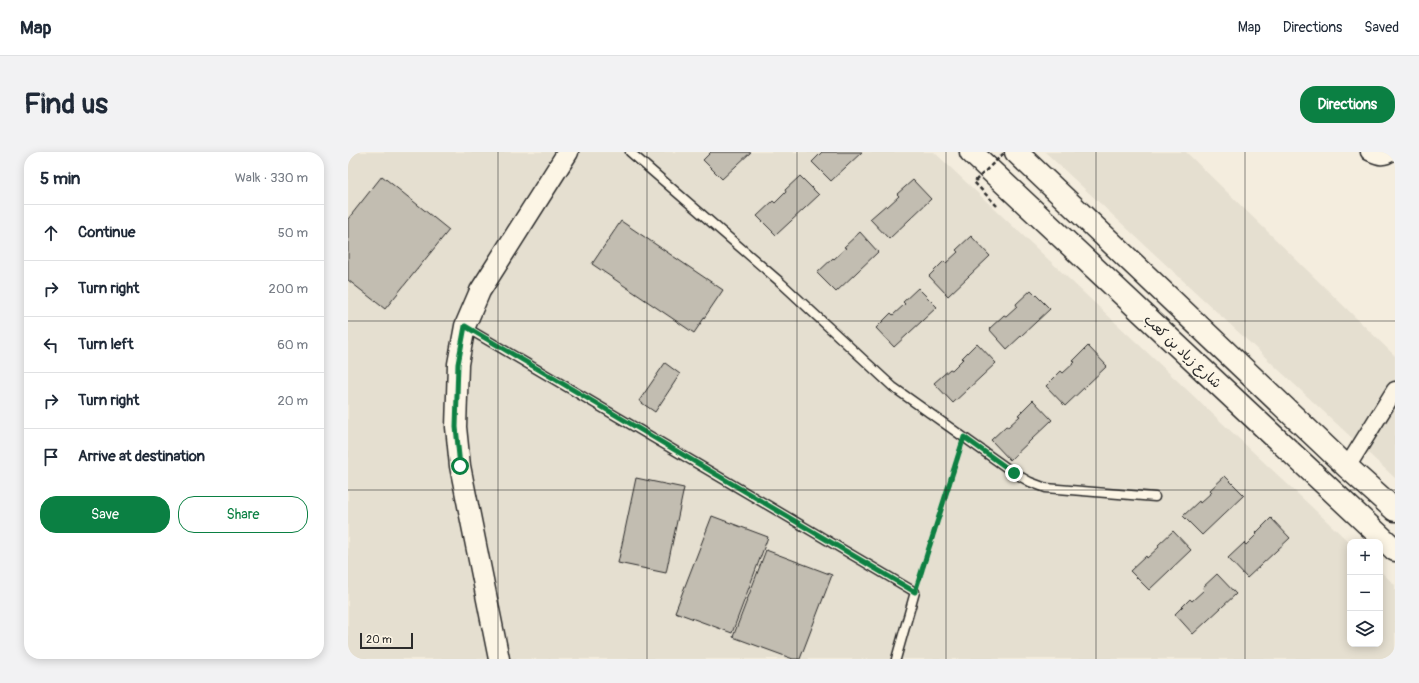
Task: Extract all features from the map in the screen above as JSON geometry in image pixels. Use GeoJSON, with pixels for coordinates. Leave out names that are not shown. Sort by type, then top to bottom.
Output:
{"type":"FeatureCollection","features":[{"type":"Feature","properties":{"kind":"highway","name":"شارع زياد بن كعب"},"geometry":{"type":"LineString","coordinates":[[971,152],[1395,550]]}},
{"type":"Feature","properties":{"kind":"highway","name":"شارع زياد بن كعب"},"geometry":{"type":"LineString","coordinates":[[1016,152],[1347,467],[1395,510]]}},
{"type":"Feature","properties":{"kind":"street"},"geometry":{"type":"LineString","coordinates":[[499,659],[460,466],[456,427],[458,364],[465,326],[480,290],[568,152]]}},
{"type":"Feature","properties":{"kind":"street"},"geometry":{"type":"LineString","coordinates":[[1369,152],[1379,157],[1385,156],[1392,152]]}},
{"type":"Feature","properties":{"kind":"street"},"geometry":{"type":"LineString","coordinates":[[1347,467],[1395,390]]}},
{"type":"Feature","properties":{"kind":"lane"},"geometry":{"type":"LineString","coordinates":[[630,152],[779,280],[894,387],[1014,473],[1030,482],[1046,488],[1155,497]]}},
{"type":"Feature","properties":{"kind":"lane"},"geometry":{"type":"LineString","coordinates":[[465,326],[915,592],[896,659]]}},
{"type":"Feature","properties":{"kind":"path"},"geometry":{"type":"LineString","coordinates":[[997,206],[974,182],[1005,152]]}},
{"type":"Feature","properties":{"kind":"path"},"geometry":{"type":"LineString","coordinates":[[915,592],[964,437]]}},
{"type":"Feature","properties":{"kind":"shaded area"},"geometry":{"type":"Polygon","coordinates":[[[348,152],[934,152],[1347,540],[1347,647],[1383,647],[1383,574],[1395,585],[1395,659],[348,659],[348,152]]]}},
{"type":"Feature","properties":{"kind":"shaded area"},"geometry":{"type":"Polygon","coordinates":[[[1045,152],[1186,152],[1395,356],[1395,478],[1045,152]]]}},
{"type":"Feature","properties":{"kind":"building"},"geometry":{"type":"Polygon","coordinates":[[[711,152],[751,152],[722,179],[703,160],[711,152]]]}},
{"type":"Feature","properties":{"kind":"building"},"geometry":{"type":"Polygon","coordinates":[[[822,152],[862,152],[831,181],[812,162],[822,152]]]}},
{"type":"Feature","properties":{"kind":"building"},"geometry":{"type":"Polygon","coordinates":[[[382,176],[449,230],[385,309],[348,280],[348,219],[382,176]]]}},
{"type":"Feature","properties":{"kind":"building"},"geometry":{"type":"Polygon","coordinates":[[[800,176],[819,195],[776,235],[757,216],[773,201],[775,203],[786,192],[785,190],[800,176]]]}},
{"type":"Feature","properties":{"kind":"building"},"geometry":{"type":"Polygon","coordinates":[[[913,180],[931,199],[889,239],[870,219],[886,205],[887,207],[899,196],[897,194],[913,180]]]}},
{"type":"Feature","properties":{"kind":"building"},"geometry":{"type":"Polygon","coordinates":[[[621,221],[723,290],[694,333],[592,264],[621,221]]]}},
{"type":"Feature","properties":{"kind":"building"},"geometry":{"type":"Polygon","coordinates":[[[860,232],[878,252],[836,292],[817,273],[846,248],[844,247],[860,232]]]}},
{"type":"Feature","properties":{"kind":"building"},"geometry":{"type":"Polygon","coordinates":[[[971,236],[990,256],[948,296],[929,276],[944,261],[946,263],[958,252],[956,250],[971,236]]]}},
{"type":"Feature","properties":{"kind":"building"},"geometry":{"type":"Polygon","coordinates":[[[918,288],[937,307],[894,347],[876,328],[891,313],[893,315],[905,304],[903,302],[918,288]]]}},
{"type":"Feature","properties":{"kind":"building"},"geometry":{"type":"Polygon","coordinates":[[[1031,290],[1050,309],[1007,349],[989,329],[1004,315],[1006,316],[1017,306],[1016,304],[1031,290]]]}},
{"type":"Feature","properties":{"kind":"building"},"geometry":{"type":"Polygon","coordinates":[[[977,343],[996,363],[953,403],[934,383],[950,369],[952,370],[977,343]]]}},
{"type":"Feature","properties":{"kind":"building"},"geometry":{"type":"Polygon","coordinates":[[[1088,346],[1107,366],[1065,406],[1046,386],[1061,371],[1063,373],[1075,362],[1073,361],[1088,346]]]}},
{"type":"Feature","properties":{"kind":"building"},"geometry":{"type":"Polygon","coordinates":[[[665,363],[680,374],[655,412],[639,401],[665,363]]]}},
{"type":"Feature","properties":{"kind":"building"},"geometry":{"type":"Polygon","coordinates":[[[1033,400],[1052,420],[1010,460],[991,440],[1006,426],[1008,427],[1020,416],[1018,415],[1033,400]]]}},
{"type":"Feature","properties":{"kind":"building"},"geometry":{"type":"Polygon","coordinates":[[[1225,476],[1244,495],[1202,535],[1183,516],[1199,501],[1200,503],[1212,492],[1210,490],[1225,476]]]}},
{"type":"Feature","properties":{"kind":"building"},"geometry":{"type":"Polygon","coordinates":[[[636,478],[684,488],[666,573],[618,563],[636,478]]]}},
{"type":"Feature","properties":{"kind":"building"},"geometry":{"type":"Polygon","coordinates":[[[712,516],[768,537],[732,633],[675,612],[712,516]]]}},
{"type":"Feature","properties":{"kind":"building"},"geometry":{"type":"Polygon","coordinates":[[[1271,518],[1290,538],[1247,578],[1228,558],[1244,543],[1246,545],[1271,518]]]}},
{"type":"Feature","properties":{"kind":"building"},"geometry":{"type":"Polygon","coordinates":[[[1173,531],[1191,550],[1149,590],[1130,571],[1146,556],[1147,558],[1159,547],[1158,545],[1173,531]]]}},
{"type":"Feature","properties":{"kind":"building"},"geometry":{"type":"Polygon","coordinates":[[[766,550],[832,575],[800,659],[793,659],[733,637],[766,550]]]}},
{"type":"Feature","properties":{"kind":"building"},"geometry":{"type":"Polygon","coordinates":[[[1217,574],[1236,594],[1193,634],[1175,614],[1190,599],[1192,601],[1204,590],[1202,588],[1217,574]]]}},
{"type":"Feature","properties":{"kind":"route"},"geometry":{"type":"LineString","coordinates":[[460,466],[456,427],[458,364],[465,326],[915,592],[964,437],[1014,473]]}}]}
